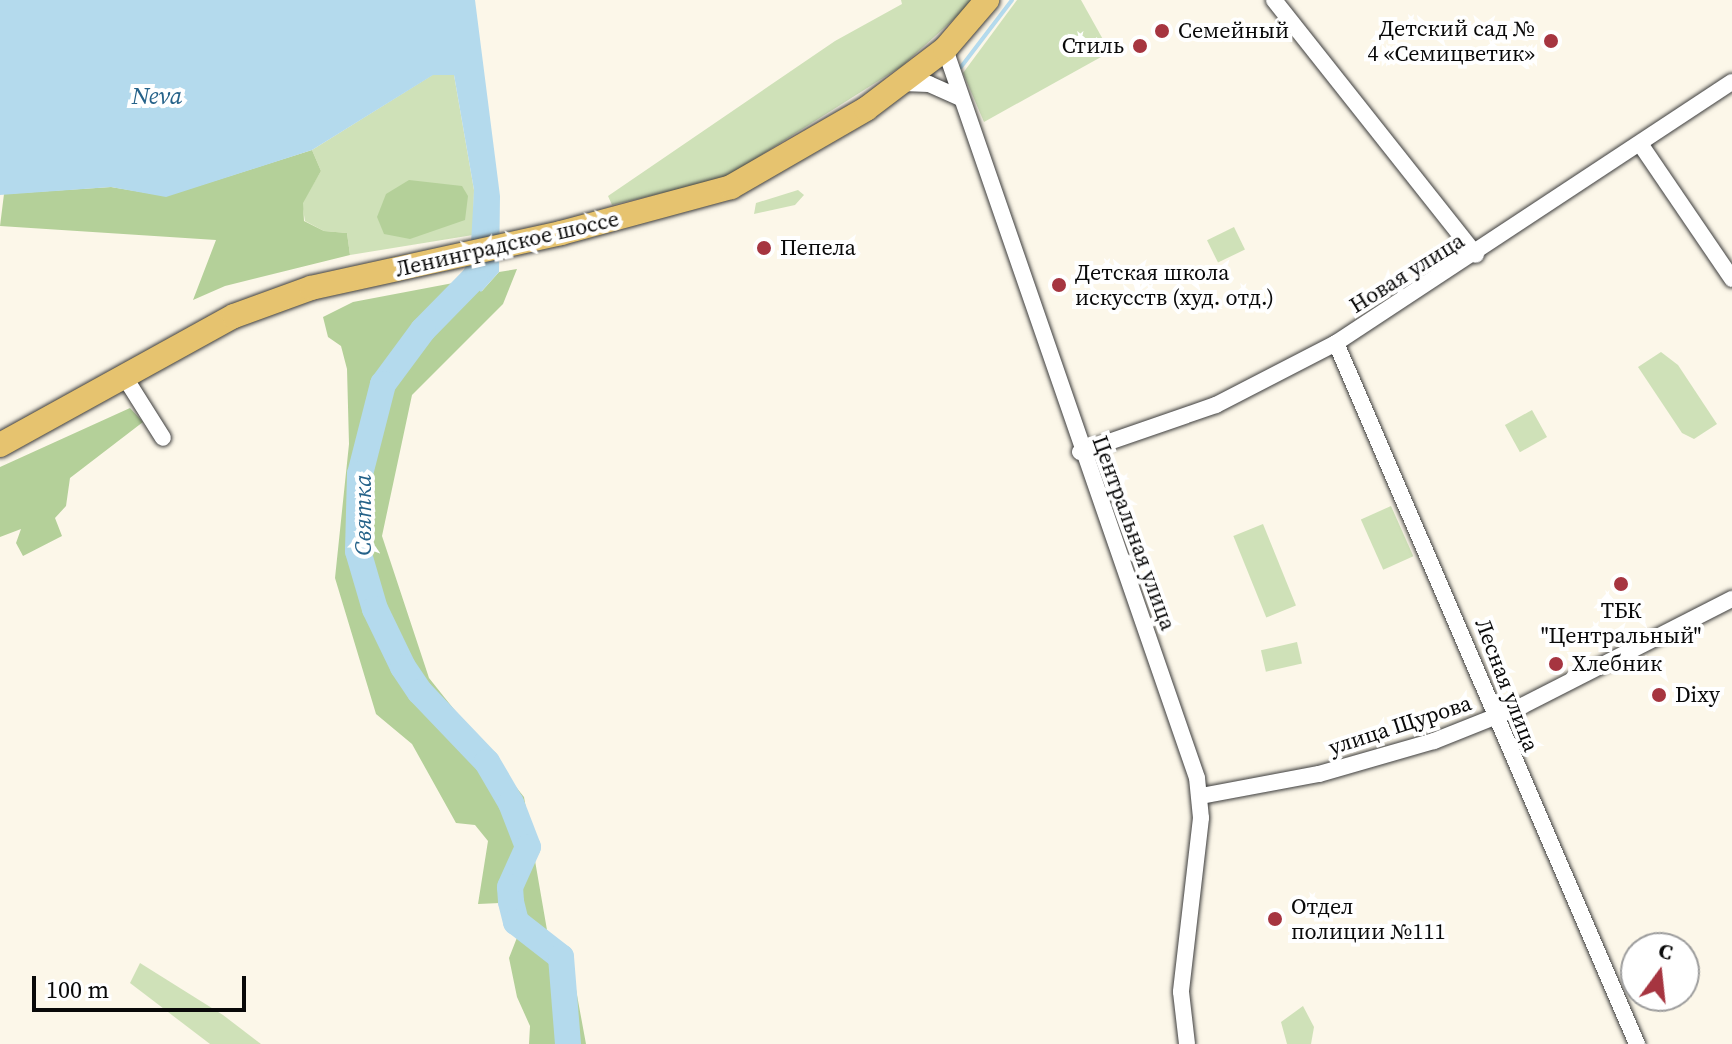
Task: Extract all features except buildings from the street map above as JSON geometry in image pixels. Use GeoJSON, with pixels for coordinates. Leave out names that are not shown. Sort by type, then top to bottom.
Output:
{"type":"FeatureCollection","features":[{"type":"Feature","properties":{"kind":"main road","name":"Ленинградское шоссе"},"geometry":{"type":"LineString","coordinates":[[0,445],[234,316],[311,288],[526,241],[731,187],[866,109],[945,49],[987,0]]}},
{"type":"Feature","properties":{"kind":"street"},"geometry":{"type":"LineString","coordinates":[[1274,0],[1476,255]]}},
{"type":"Feature","properties":{"kind":"street","name":"Центральная улица"},"geometry":{"type":"LineString","coordinates":[[945,49],[1080,452],[1180,723],[1201,796],[1181,992],[1187,1044]]}},
{"type":"Feature","properties":{"kind":"street","name":"Новая улица"},"geometry":{"type":"LineString","coordinates":[[1080,452],[1216,405],[1336,343],[1476,255],[1732,82]]}},
{"type":"Feature","properties":{"kind":"street"},"geometry":{"type":"LineString","coordinates":[[900,83],[929,84],[961,98]]}},
{"type":"Feature","properties":{"kind":"street"},"geometry":{"type":"LineString","coordinates":[[1641,145],[1732,279]]}},
{"type":"Feature","properties":{"kind":"street","name":"Лесная улица"},"geometry":{"type":"LineString","coordinates":[[1336,343],[1637,1044]]}},
{"type":"Feature","properties":{"kind":"street"},"geometry":{"type":"LineString","coordinates":[[124,376],[163,438]]}},
{"type":"Feature","properties":{"kind":"street","name":"улица Щурова"},"geometry":{"type":"LineString","coordinates":[[1201,796],[1371,761],[1497,716],[1732,599]]}},
{"type":"Feature","properties":{"kind":"green space"},"geometry":{"type":"Polygon","coordinates":[[[901,0],[975,0],[902,66],[725,178],[612,205],[608,196],[835,41],[902,4],[901,0]]]}},
{"type":"Feature","properties":{"kind":"green space"},"geometry":{"type":"Polygon","coordinates":[[[1017,0],[1081,0],[1110,52],[984,122],[963,73],[1017,0]]]}},
{"type":"Feature","properties":{"kind":"green space"},"geometry":{"type":"Polygon","coordinates":[[[434,74],[454,75],[474,190],[473,235],[350,255],[347,233],[324,231],[305,221],[302,203],[321,171],[312,150],[434,74]]]}},
{"type":"Feature","properties":{"kind":"green space"},"geometry":{"type":"Polygon","coordinates":[[[312,150],[321,171],[303,203],[304,221],[324,231],[347,233],[350,255],[225,286],[193,300],[216,240],[0,226],[4,194],[111,187],[166,196],[312,150]]]}},
{"type":"Feature","properties":{"kind":"green space"},"geometry":{"type":"Polygon","coordinates":[[[409,180],[462,186],[468,196],[465,220],[410,239],[384,234],[377,217],[386,194],[409,180]]]}},
{"type":"Feature","properties":{"kind":"green space"},"geometry":{"type":"Polygon","coordinates":[[[798,190],[804,195],[795,205],[754,214],[756,203],[798,190]]]}},
{"type":"Feature","properties":{"kind":"green space"},"geometry":{"type":"Polygon","coordinates":[[[1234,227],[1245,249],[1218,263],[1207,240],[1234,227]]]}},
{"type":"Feature","properties":{"kind":"green space"},"geometry":{"type":"Polygon","coordinates":[[[517,269],[503,304],[412,395],[382,536],[429,678],[524,797],[547,930],[570,957],[586,1044],[529,1044],[530,1026],[517,997],[509,958],[518,935],[500,903],[478,904],[488,841],[475,825],[456,823],[412,744],[376,714],[335,578],[349,444],[347,369],[341,346],[328,337],[323,317],[353,302],[469,280],[482,291],[499,272],[517,269]]]}},
{"type":"Feature","properties":{"kind":"green space"},"geometry":{"type":"Polygon","coordinates":[[[1661,352],[1678,365],[1717,424],[1694,439],[1682,433],[1638,367],[1661,352]]]}},
{"type":"Feature","properties":{"kind":"green space"},"geometry":{"type":"Polygon","coordinates":[[[130,408],[143,422],[70,478],[66,506],[55,518],[62,536],[23,556],[16,543],[21,529],[0,537],[0,467],[130,408]]]}},
{"type":"Feature","properties":{"kind":"green space"},"geometry":{"type":"Polygon","coordinates":[[[1532,410],[1547,437],[1520,452],[1505,425],[1532,410]]]}},
{"type":"Feature","properties":{"kind":"green space"},"geometry":{"type":"Polygon","coordinates":[[[1391,506],[1413,556],[1383,570],[1361,519],[1391,506]]]}},
{"type":"Feature","properties":{"kind":"green space"},"geometry":{"type":"Polygon","coordinates":[[[1263,524],[1296,606],[1266,618],[1233,536],[1263,524]]]}},
{"type":"Feature","properties":{"kind":"green space"},"geometry":{"type":"Polygon","coordinates":[[[1297,642],[1302,663],[1266,672],[1261,650],[1297,642]]]}},
{"type":"Feature","properties":{"kind":"green space"},"geometry":{"type":"Polygon","coordinates":[[[140,963],[223,1015],[261,1044],[210,1044],[130,983],[140,963]]]}},
{"type":"Feature","properties":{"kind":"green space"},"geometry":{"type":"Polygon","coordinates":[[[1303,1006],[1314,1027],[1311,1044],[1287,1044],[1281,1022],[1303,1006]]]}},
{"type":"Feature","properties":{"kind":"water","name":"Neva"},"geometry":{"type":"Polygon","coordinates":[[[0,0],[475,0],[500,196],[499,272],[481,292],[469,280],[474,190],[454,75],[433,75],[312,150],[166,197],[111,187],[0,195],[0,0]]]}},
{"type":"Feature","properties":{"kind":"waterway"},"geometry":{"type":"LineString","coordinates":[[961,67],[1012,0]]}},
{"type":"Feature","properties":{"kind":"waterway","name":"Святка"},"geometry":{"type":"LineString","coordinates":[[487,250],[475,277],[423,330],[383,384],[360,474],[358,551],[375,609],[403,667],[420,692],[487,762],[511,803],[528,847],[510,887],[511,902],[516,922],[561,957],[568,1044]]}},
{"type":"Feature","properties":{"kind":"place","name":"Семейный"},"geometry":{"type":"Point","coordinates":[1162,31]}},
{"type":"Feature","properties":{"kind":"place","name":"Детский сад № 4 «Семицветик»"},"geometry":{"type":"Point","coordinates":[1551,41]}},
{"type":"Feature","properties":{"kind":"place","name":"Стиль"},"geometry":{"type":"Point","coordinates":[1140,46]}},
{"type":"Feature","properties":{"kind":"place","name":"Пепела"},"geometry":{"type":"Point","coordinates":[764,248]}},
{"type":"Feature","properties":{"kind":"place","name":"Детская школа искусств (худ. отд.)"},"geometry":{"type":"Point","coordinates":[1059,285]}},
{"type":"Feature","properties":{"kind":"place","name":"ТБК \"Центральный\""},"geometry":{"type":"Point","coordinates":[1621,584]}},
{"type":"Feature","properties":{"kind":"place","name":"Хлебник"},"geometry":{"type":"Point","coordinates":[1556,664]}},
{"type":"Feature","properties":{"kind":"place","name":"Dixy"},"geometry":{"type":"Point","coordinates":[1659,695]}},
{"type":"Feature","properties":{"kind":"place","name":"Отдел полиции №111"},"geometry":{"type":"Point","coordinates":[1275,919]}}]}
